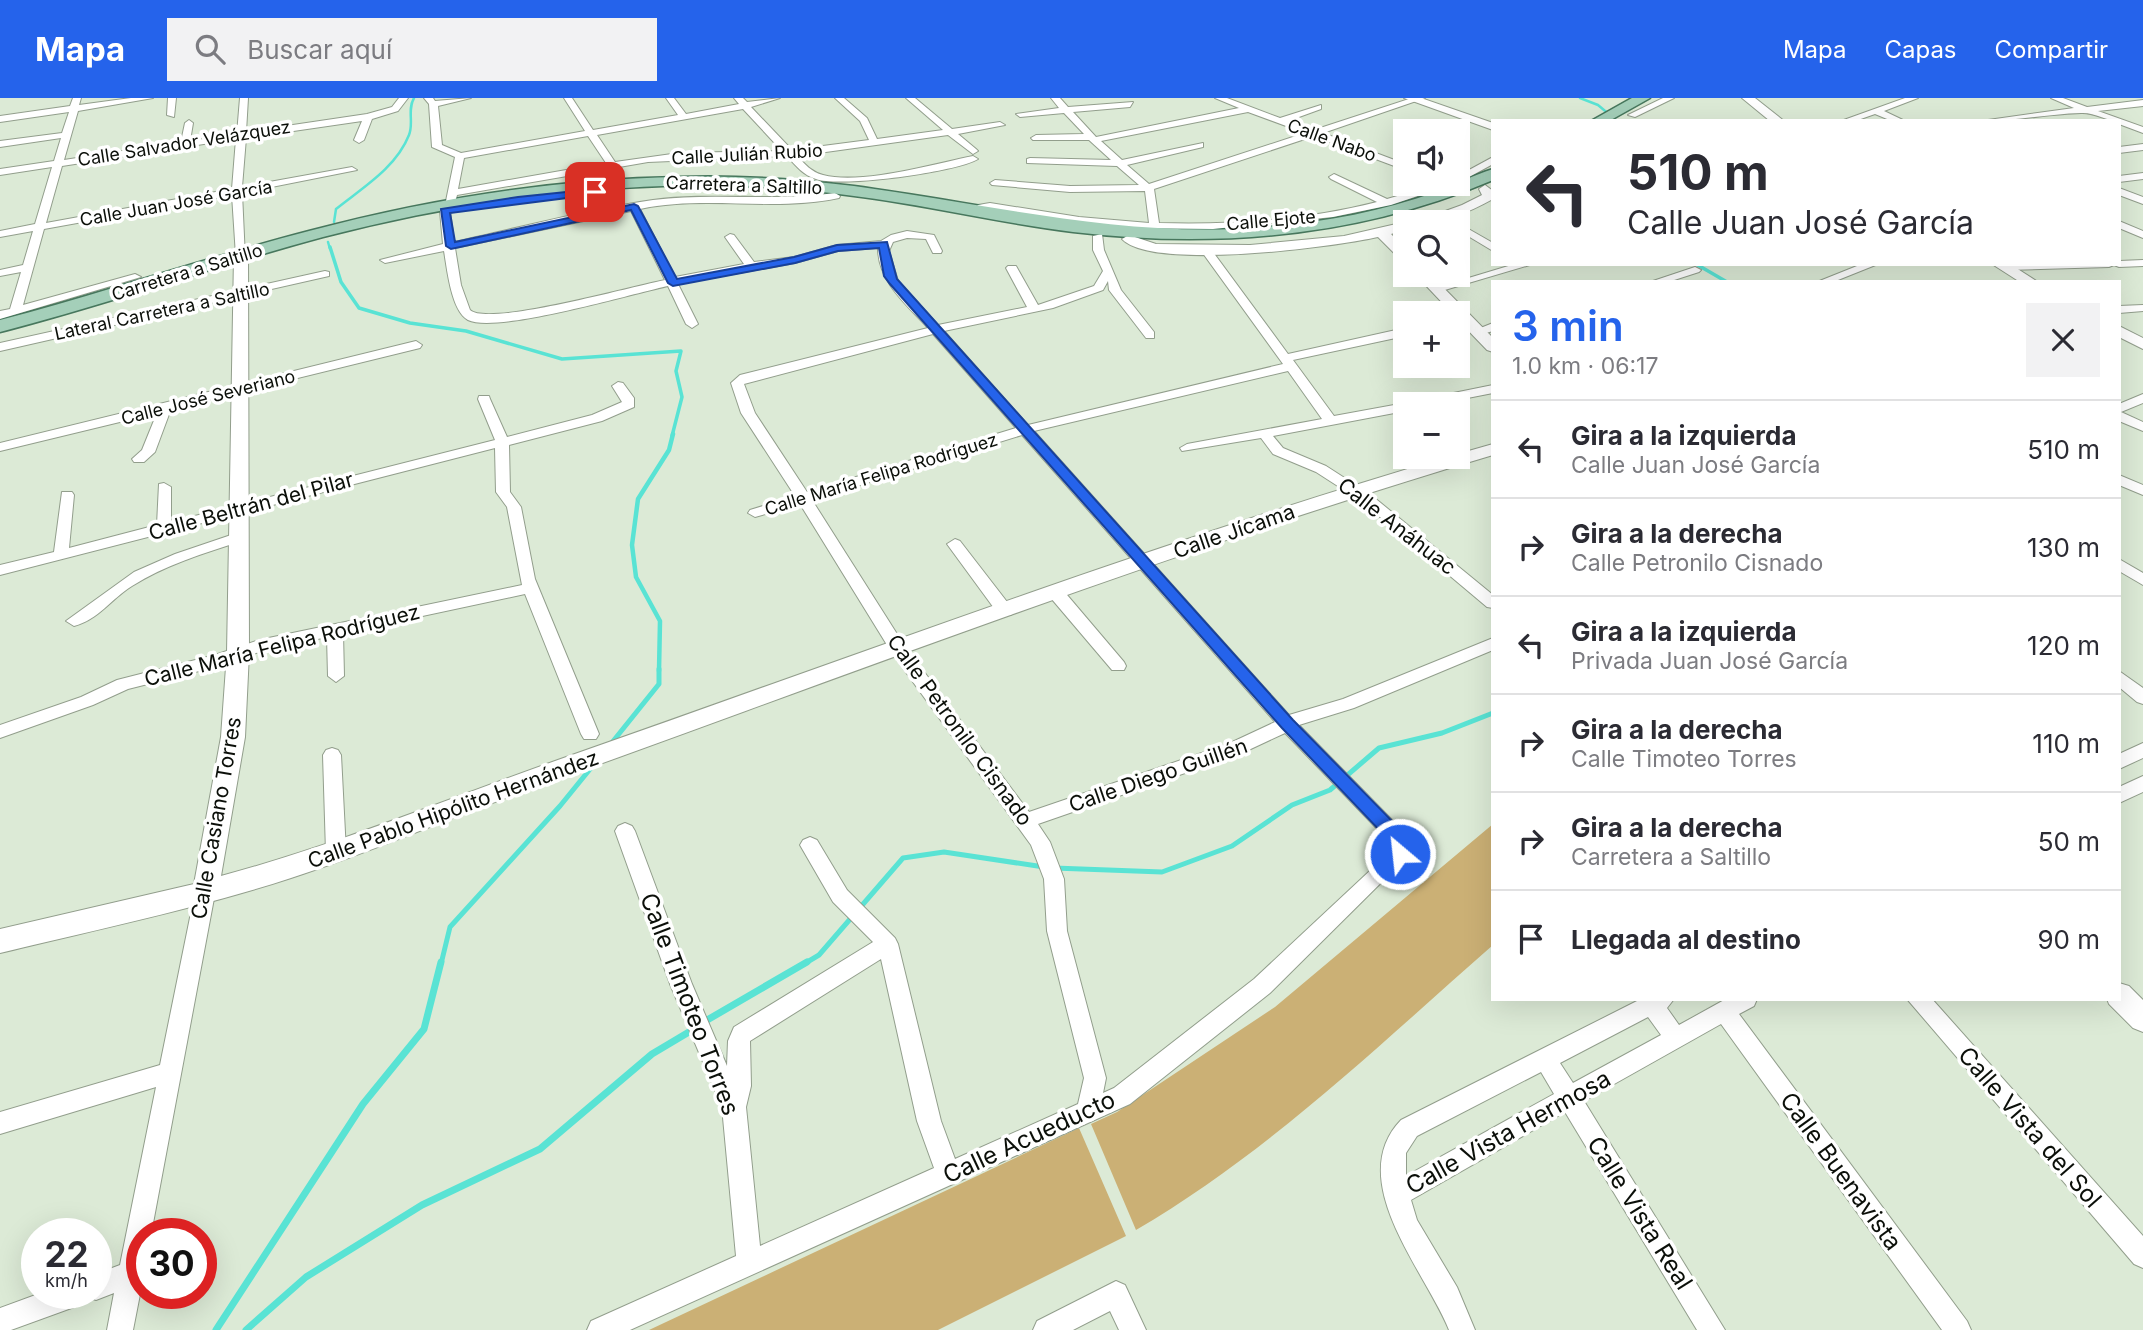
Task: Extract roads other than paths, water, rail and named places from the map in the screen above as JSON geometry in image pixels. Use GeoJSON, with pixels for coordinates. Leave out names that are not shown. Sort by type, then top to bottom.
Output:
{"type":"FeatureCollection","features":[{"type":"Feature","properties":{"kind":"main road"},"geometry":{"type":"LineString","coordinates":[[1606,112],[1643,98]]}},
{"type":"Feature","properties":{"kind":"main road","name":"Carretera a Saltillo"},"geometry":{"type":"LineString","coordinates":[[0,326],[338,236],[450,203],[650,188],[837,189],[871,186],[976,212],[1075,223],[1126,232],[1204,234],[1315,226],[1406,207],[1462,188],[1491,189]]}},
{"type":"Feature","properties":{"kind":"main road","name":"Carretera a Saltillo"},"geometry":{"type":"LineString","coordinates":[[837,189],[1098,236],[1231,240],[1321,232],[1415,214],[1491,189]]}},
{"type":"Feature","properties":{"kind":"main road","name":"Carretera a Saltillo"},"geometry":{"type":"LineString","coordinates":[[0,345],[241,260]]}},
{"type":"Feature","properties":{"kind":"street"},"geometry":{"type":"LineString","coordinates":[[0,119],[76,103],[149,98]]}},
{"type":"Feature","properties":{"kind":"street"},"geometry":{"type":"LineString","coordinates":[[171,115],[172,98]]}},
{"type":"Feature","properties":{"kind":"street"},"geometry":{"type":"LineString","coordinates":[[241,260],[237,192],[244,98]]}},
{"type":"Feature","properties":{"kind":"street"},"geometry":{"type":"LineString","coordinates":[[359,140],[368,117],[395,109],[404,98]]}},
{"type":"Feature","properties":{"kind":"street"},"geometry":{"type":"LineString","coordinates":[[467,98],[431,101],[437,147],[460,156],[684,117],[741,102],[776,98]]}},
{"type":"Feature","properties":{"kind":"street"},"geometry":{"type":"LineString","coordinates":[[568,98],[612,165]]}},
{"type":"Feature","properties":{"kind":"street"},"geometry":{"type":"LineString","coordinates":[[670,98],[684,117]]}},
{"type":"Feature","properties":{"kind":"street"},"geometry":{"type":"LineString","coordinates":[[839,98],[864,120],[875,144]]}},
{"type":"Feature","properties":{"kind":"street"},"geometry":{"type":"LineString","coordinates":[[871,186],[973,155],[953,132],[910,98]]}},
{"type":"Feature","properties":{"kind":"street"},"geometry":{"type":"LineString","coordinates":[[1055,98],[1093,138],[1149,188],[1154,225]]}},
{"type":"Feature","properties":{"kind":"street","name":"Calle Nabo"},"geometry":{"type":"LineString","coordinates":[[1219,98],[1393,163]]}},
{"type":"Feature","properties":{"kind":"street"},"geometry":{"type":"LineString","coordinates":[[1606,112],[1636,118],[1670,98]]}},
{"type":"Feature","properties":{"kind":"street"},"geometry":{"type":"LineString","coordinates":[[1748,98],[1775,119]]}},
{"type":"Feature","properties":{"kind":"street"},"geometry":{"type":"LineString","coordinates":[[1851,119],[1898,100],[1914,98]]}},
{"type":"Feature","properties":{"kind":"street"},"geometry":{"type":"LineString","coordinates":[[2055,98],[2112,119]]}},
{"type":"Feature","properties":{"kind":"street"},"geometry":{"type":"LineString","coordinates":[[2095,98],[2113,106]]}},
{"type":"Feature","properties":{"kind":"street"},"geometry":{"type":"LineString","coordinates":[[995,183],[1070,189],[1149,188],[1415,99],[1491,126]]}},
{"type":"Feature","properties":{"kind":"street"},"geometry":{"type":"LineString","coordinates":[[741,102],[811,175],[837,189]]}},
{"type":"Feature","properties":{"kind":"street"},"geometry":{"type":"LineString","coordinates":[[15,311],[76,103]]}},
{"type":"Feature","properties":{"kind":"street"},"geometry":{"type":"LineString","coordinates":[[2004,119],[2143,103]]}},
{"type":"Feature","properties":{"kind":"street"},"geometry":{"type":"LineString","coordinates":[[1020,114],[1066,112],[1129,104]]}},
{"type":"Feature","properties":{"kind":"street"},"geometry":{"type":"LineString","coordinates":[[1279,121],[1318,107]]}},
{"type":"Feature","properties":{"kind":"street"},"geometry":{"type":"LineString","coordinates":[[1036,138],[1093,138],[1248,109]]}},
{"type":"Feature","properties":{"kind":"street"},"geometry":{"type":"LineString","coordinates":[[1876,111],[1896,119]]}},
{"type":"Feature","properties":{"kind":"street","name":"Calle Salvador Velázquez"},"geometry":{"type":"LineString","coordinates":[[0,172],[368,117]]}},
{"type":"Feature","properties":{"kind":"street"},"geometry":{"type":"LineString","coordinates":[[2121,122],[2143,130]]}},
{"type":"Feature","properties":{"kind":"street"},"geometry":{"type":"LineString","coordinates":[[186,143],[189,123]]}},
{"type":"Feature","properties":{"kind":"street","name":"Calle Julián Rubio"},"geometry":{"type":"LineString","coordinates":[[450,203],[612,165],[679,156],[789,154],[1000,125]]}},
{"type":"Feature","properties":{"kind":"street"},"geometry":{"type":"LineString","coordinates":[[0,144],[66,135]]}},
{"type":"Feature","properties":{"kind":"street"},"geometry":{"type":"LineString","coordinates":[[1030,161],[1122,163],[1200,145]]}},
{"type":"Feature","properties":{"kind":"street"},"geometry":{"type":"LineString","coordinates":[[2121,150],[2143,147]]}},
{"type":"Feature","properties":{"kind":"street"},"geometry":{"type":"LineString","coordinates":[[460,156],[450,203],[453,277],[467,314],[480,319],[510,316],[799,259],[837,248],[884,244],[895,238],[922,234],[930,237],[937,251]]}},
{"type":"Feature","properties":{"kind":"street"},"geometry":{"type":"LineString","coordinates":[[1470,173],[1491,161]]}},
{"type":"Feature","properties":{"kind":"street","name":"Calle Juan José García"},"geometry":{"type":"LineString","coordinates":[[0,234],[352,170]]}},
{"type":"Feature","properties":{"kind":"street"},"geometry":{"type":"LineString","coordinates":[[2121,179],[2143,176]]}},
{"type":"Feature","properties":{"kind":"street"},"geometry":{"type":"LineString","coordinates":[[1334,177],[1387,203]]}},
{"type":"Feature","properties":{"kind":"street"},"geometry":{"type":"LineString","coordinates":[[385,260],[634,206],[712,199],[814,199],[837,189]]}},
{"type":"Feature","properties":{"kind":"street"},"geometry":{"type":"LineString","coordinates":[[1461,210],[1491,189]]}},
{"type":"Feature","properties":{"kind":"street"},"geometry":{"type":"LineString","coordinates":[[2121,192],[2143,201]]}},
{"type":"Feature","properties":{"kind":"street","name":"Calle Ejote"},"geometry":{"type":"LineString","coordinates":[[1075,223],[1229,224],[1295,219],[1387,203],[1409,196]]}},
{"type":"Feature","properties":{"kind":"street"},"geometry":{"type":"LineString","coordinates":[[634,206],[692,324]]}},
{"type":"Feature","properties":{"kind":"street"},"geometry":{"type":"LineString","coordinates":[[2121,225],[2143,235]]}},
{"type":"Feature","properties":{"kind":"street"},"geometry":{"type":"LineString","coordinates":[[1129,239],[1156,248],[1206,250],[1303,245],[1393,230]]}},
{"type":"Feature","properties":{"kind":"street"},"geometry":{"type":"LineString","coordinates":[[1382,233],[1393,244]]}},
{"type":"Feature","properties":{"kind":"street"},"geometry":{"type":"LineString","coordinates":[[1470,234],[1491,247]]}},
{"type":"Feature","properties":{"kind":"street"},"geometry":{"type":"LineString","coordinates":[[1098,236],[1098,252],[1110,272],[1115,290],[1150,335]]}},
{"type":"Feature","properties":{"kind":"street"},"geometry":{"type":"LineString","coordinates":[[730,237],[752,267]]}},
{"type":"Feature","properties":{"kind":"street"},"geometry":{"type":"LineString","coordinates":[[884,244],[891,278],[1287,724]]}},
{"type":"Feature","properties":{"kind":"street"},"geometry":{"type":"LineString","coordinates":[[1206,250],[1330,420]]}},
{"type":"Feature","properties":{"kind":"street","name":"Calle Casiano Torres"},"geometry":{"type":"LineString","coordinates":[[139,1218],[205,892],[233,737],[238,653],[241,260]]}},
{"type":"Feature","properties":{"kind":"street"},"geometry":{"type":"LineString","coordinates":[[2121,264],[2143,263]]}},
{"type":"Feature","properties":{"kind":"street"},"geometry":{"type":"LineString","coordinates":[[1491,345],[1438,289],[1519,266]]}},
{"type":"Feature","properties":{"kind":"street"},"geometry":{"type":"LineString","coordinates":[[1828,280],[1868,266]]}},
{"type":"Feature","properties":{"kind":"street"},"geometry":{"type":"LineString","coordinates":[[2002,266],[2026,280]]}},
{"type":"Feature","properties":{"kind":"street"},"geometry":{"type":"LineString","coordinates":[[0,273],[26,268]]}},
{"type":"Feature","properties":{"kind":"street"},"geometry":{"type":"LineString","coordinates":[[1012,268],[1034,308]]}},
{"type":"Feature","properties":{"kind":"street"},"geometry":{"type":"LineString","coordinates":[[1662,280],[1695,271]]}},
{"type":"Feature","properties":{"kind":"street"},"geometry":{"type":"LineString","coordinates":[[939,330],[1095,291],[1101,286],[1105,274],[1110,272]]}},
{"type":"Feature","properties":{"kind":"street","name":"Lateral Carretera a Saltillo"},"geometry":{"type":"LineString","coordinates":[[0,345],[239,295],[325,274]]}},
{"type":"Feature","properties":{"kind":"street"},"geometry":{"type":"LineString","coordinates":[[0,316],[135,277]]}},
{"type":"Feature","properties":{"kind":"street"},"geometry":{"type":"LineString","coordinates":[[2121,310],[2143,308]]}},
{"type":"Feature","properties":{"kind":"street","name":"Calle Petronilo Cisnado"},"geometry":{"type":"LineString","coordinates":[[939,330],[738,381],[737,385],[748,413],[898,649],[1026,821],[1044,852],[1054,879],[1056,925],[1095,1078],[1088,1112]]}},
{"type":"Feature","properties":{"kind":"street"},"geometry":{"type":"LineString","coordinates":[[2121,332],[2143,344]]}},
{"type":"Feature","properties":{"kind":"street","name":"Calle María Felipa Rodríguez"},"geometry":{"type":"LineString","coordinates":[[755,513],[1026,429],[1393,335]]}},
{"type":"Feature","properties":{"kind":"street","name":"Calle José Severiano"},"geometry":{"type":"LineString","coordinates":[[0,447],[416,345]]}},
{"type":"Feature","properties":{"kind":"street","name":"Calle Beltrán del Pilar"},"geometry":{"type":"LineString","coordinates":[[0,570],[588,421],[622,408],[630,401],[618,386]]}},
{"type":"Feature","properties":{"kind":"street"},"geometry":{"type":"LineString","coordinates":[[1470,394],[1491,389]]}},
{"type":"Feature","properties":{"kind":"street"},"geometry":{"type":"LineString","coordinates":[[2121,408],[2143,398]]}},
{"type":"Feature","properties":{"kind":"street"},"geometry":{"type":"LineString","coordinates":[[484,399],[502,441],[503,492],[514,507],[530,588],[590,734]]}},
{"type":"Feature","properties":{"kind":"street"},"geometry":{"type":"LineString","coordinates":[[139,459],[148,452],[165,408]]}},
{"type":"Feature","properties":{"kind":"street"},"geometry":{"type":"LineString","coordinates":[[1187,448],[1393,409]]}},
{"type":"Feature","properties":{"kind":"street"},"geometry":{"type":"LineString","coordinates":[[2121,417],[2143,427]]}},
{"type":"Feature","properties":{"kind":"street","name":"Calle Anáhuac"},"geometry":{"type":"LineString","coordinates":[[1264,433],[1279,451],[1321,469],[1355,490],[1491,601]]}},
{"type":"Feature","properties":{"kind":"street","name":"Calle Jícama"},"geometry":{"type":"LineString","coordinates":[[898,649],[1355,490],[1491,450]]}},
{"type":"Feature","properties":{"kind":"street"},"geometry":{"type":"LineString","coordinates":[[2121,480],[2143,491]]}},
{"type":"Feature","properties":{"kind":"street"},"geometry":{"type":"LineString","coordinates":[[164,487],[164,529]]}},
{"type":"Feature","properties":{"kind":"street"},"geometry":{"type":"LineString","coordinates":[[61,555],[67,495]]}},
{"type":"Feature","properties":{"kind":"street"},"geometry":{"type":"LineString","coordinates":[[74,621],[86,616],[111,593],[151,569],[183,555],[237,538]]}},
{"type":"Feature","properties":{"kind":"street"},"geometry":{"type":"LineString","coordinates":[[955,544],[1005,611]]}},
{"type":"Feature","properties":{"kind":"street"},"geometry":{"type":"LineString","coordinates":[[2121,565],[2143,580]]}},
{"type":"Feature","properties":{"kind":"street","name":"Calle María Felipa Rodríguez"},"geometry":{"type":"LineString","coordinates":[[0,732],[87,701],[123,684],[335,629],[530,588]]}},
{"type":"Feature","properties":{"kind":"street"},"geometry":{"type":"LineString","coordinates":[[1055,593],[1118,666]]}},
{"type":"Feature","properties":{"kind":"street"},"geometry":{"type":"LineString","coordinates":[[335,629],[336,676]]}},
{"type":"Feature","properties":{"kind":"street","name":"Calle Diego Guillén"},"geometry":{"type":"LineString","coordinates":[[1026,821],[1234,749],[1305,715],[1348,704],[1491,645]]}},
{"type":"Feature","properties":{"kind":"street","name":"Calle Pablo Hipólito Hernández"},"geometry":{"type":"LineString","coordinates":[[0,941],[205,892],[336,852],[537,777],[898,649]]}},
{"type":"Feature","properties":{"kind":"street"},"geometry":{"type":"LineString","coordinates":[[2121,679],[2143,698]]}},
{"type":"Feature","properties":{"kind":"street","name":"Calle Acueducto"},"geometry":{"type":"LineString","coordinates":[[600,1330],[1122,1096],[1262,986],[1400,854],[1391,831],[1287,724]]}},
{"type":"Feature","properties":{"kind":"street"},"geometry":{"type":"LineString","coordinates":[[2121,761],[2143,750]]}},
{"type":"Feature","properties":{"kind":"street"},"geometry":{"type":"LineString","coordinates":[[332,755],[336,852]]}},
{"type":"Feature","properties":{"kind":"street"},"geometry":{"type":"LineString","coordinates":[[2121,795],[2143,783]]}},
{"type":"Feature","properties":{"kind":"street","name":"Calle Timoteo Torres"},"geometry":{"type":"LineString","coordinates":[[625,831],[681,984],[730,1098],[749,1264]]}},
{"type":"Feature","properties":{"kind":"street"},"geometry":{"type":"LineString","coordinates":[[810,845],[840,896],[888,944],[929,1121],[939,1152],[950,1174]]}},
{"type":"Feature","properties":{"kind":"street"},"geometry":{"type":"LineString","coordinates":[[730,1098],[741,1089],[737,1043],[742,1034],[888,944]]}},
{"type":"Feature","properties":{"kind":"street"},"geometry":{"type":"LineString","coordinates":[[2121,997],[2143,1018]]}},
{"type":"Feature","properties":{"kind":"street"},"geometry":{"type":"LineString","coordinates":[[1654,1001],[1677,1039]]}},
{"type":"Feature","properties":{"kind":"street","name":"Calle Vista Hermosa"},"geometry":{"type":"LineString","coordinates":[[1654,1001],[1546,1060],[1409,1128],[1394,1147],[1392,1163],[1397,1194],[1743,1001]]}},
{"type":"Feature","properties":{"kind":"street","name":"Calle Vista del Sol"},"geometry":{"type":"LineString","coordinates":[[1920,1001],[2143,1255]]}},
{"type":"Feature","properties":{"kind":"street","name":"Calle Buenavista"},"geometry":{"type":"LineString","coordinates":[[1724,1012],[1958,1330]]}},
{"type":"Feature","properties":{"kind":"street","name":"Calle Vista Real"},"geometry":{"type":"LineString","coordinates":[[1546,1060],[1712,1330]]}},
{"type":"Feature","properties":{"kind":"street"},"geometry":{"type":"LineString","coordinates":[[0,1123],[168,1073]]}},
{"type":"Feature","properties":{"kind":"street"},"geometry":{"type":"LineString","coordinates":[[1397,1194],[1408,1232],[1442,1284],[1462,1330]]}},
{"type":"Feature","properties":{"kind":"street","name":"Calle Casiano Torres"},"geometry":{"type":"LineString","coordinates":[[120,1330],[126,1289]]}},
{"type":"Feature","properties":{"kind":"street"},"geometry":{"type":"LineString","coordinates":[[1046,1330],[1116,1294],[1133,1330]]}},
{"type":"Feature","properties":{"kind":"street"},"geometry":{"type":"LineString","coordinates":[[0,1321],[33,1309]]}},
{"type":"Feature","properties":{"kind":"waterway"},"geometry":{"type":"LineString","coordinates":[[334,222],[336,209],[396,158],[409,135],[414,98]]}},
{"type":"Feature","properties":{"kind":"waterway"},"geometry":{"type":"LineString","coordinates":[[1580,98],[1598,105],[1615,119]]}},
{"type":"Feature","properties":{"kind":"waterway"},"geometry":{"type":"LineString","coordinates":[[328,242],[330,249]]}},
{"type":"Feature","properties":{"kind":"waterway"},"geometry":{"type":"LineString","coordinates":[[330,247],[341,282],[359,308],[410,323],[466,331],[562,359],[681,351],[676,371],[682,397],[672,436]]}},
{"type":"Feature","properties":{"kind":"waterway"},"geometry":{"type":"LineString","coordinates":[[1699,266],[1724,280]]}},
{"type":"Feature","properties":{"kind":"waterway"},"geometry":{"type":"LineString","coordinates":[[659,671],[660,621],[636,577],[632,545],[638,499],[669,450],[673,434]]}},
{"type":"Feature","properties":{"kind":"waterway"},"geometry":{"type":"LineString","coordinates":[[610,745],[659,684],[659,671]]}},
{"type":"Feature","properties":{"kind":"waterway"},"geometry":{"type":"LineString","coordinates":[[1054,868],[1162,872],[1232,846],[1292,805],[1330,790],[1379,748],[1442,733],[1491,714]]}},
{"type":"Feature","properties":{"kind":"waterway"},"geometry":{"type":"LineString","coordinates":[[441,964],[450,927],[560,806],[595,763]]}},
{"type":"Feature","properties":{"kind":"waterway"},"geometry":{"type":"LineString","coordinates":[[804,964],[819,955],[903,858],[944,852],[1044,867]]}},
{"type":"Feature","properties":{"kind":"waterway"},"geometry":{"type":"LineString","coordinates":[[216,1330],[363,1104],[424,1029],[441,962]]}},
{"type":"Feature","properties":{"kind":"waterway"},"geometry":{"type":"LineString","coordinates":[[702,1023],[807,962]]}},
{"type":"Feature","properties":{"kind":"waterway"},"geometry":{"type":"LineString","coordinates":[[246,1330],[306,1277],[422,1205],[540,1149],[652,1054],[694,1029]]}}]}
